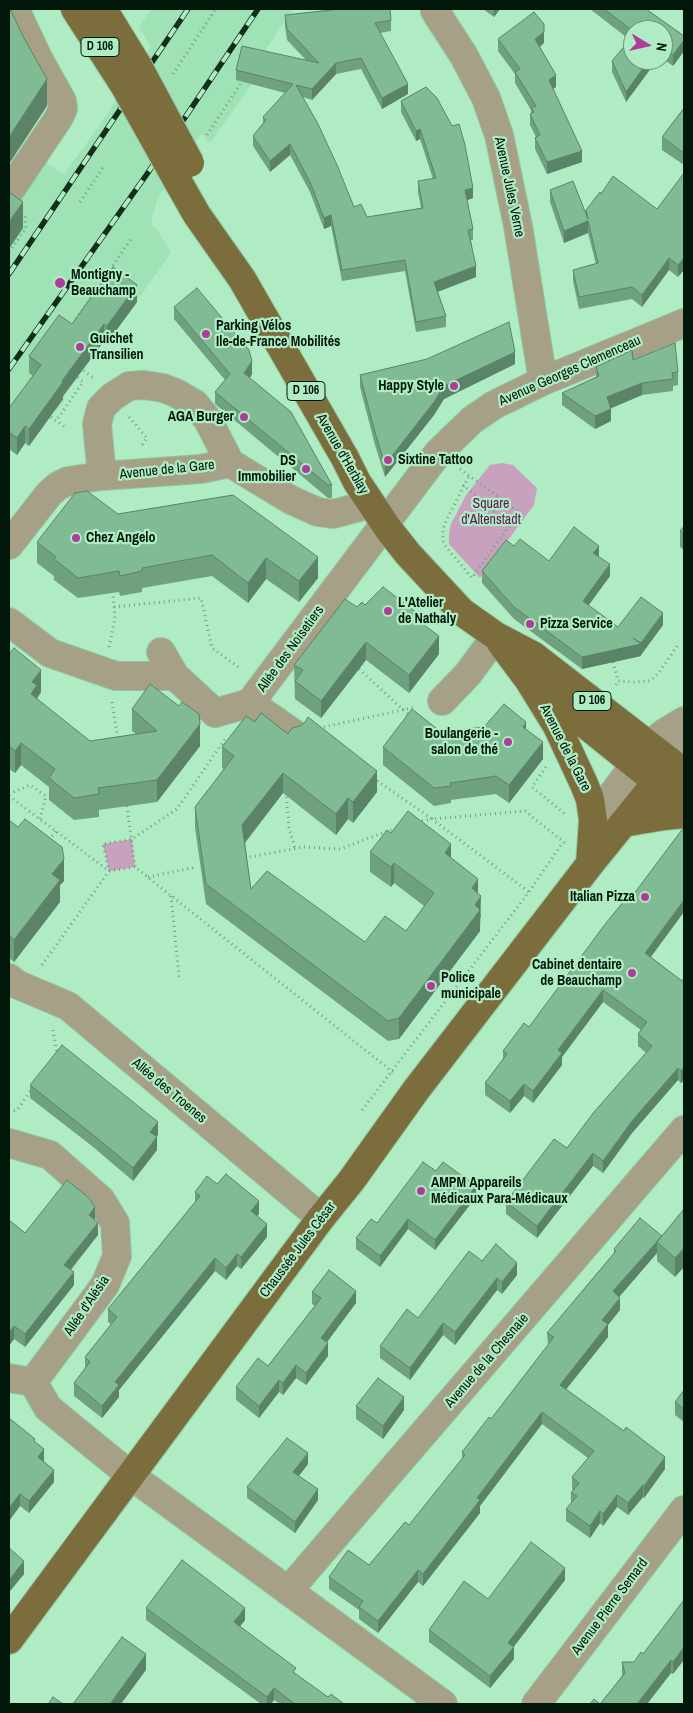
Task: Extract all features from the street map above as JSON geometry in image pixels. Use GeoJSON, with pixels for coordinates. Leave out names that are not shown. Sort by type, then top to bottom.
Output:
{"type":"FeatureCollection","features":[{"type":"Feature","properties":{"kind":"main road","name":"D 106"},"geometry":{"type":"LineString","coordinates":[[75,9],[131,76]]}},
{"type":"Feature","properties":{"kind":"main road","name":"D 106"},"geometry":{"type":"LineString","coordinates":[[103,9],[131,76]]}},
{"type":"Feature","properties":{"kind":"main road","name":"Avenue d'Herblay"},"geometry":{"type":"LineString","coordinates":[[131,76],[184,172],[198,215],[242,279],[357,482],[378,513]]}},
{"type":"Feature","properties":{"kind":"main road","name":"Avenue de la Gare"},"geometry":{"type":"LineString","coordinates":[[378,513],[408,554],[462,612],[496,636],[534,656],[601,708],[642,755]]}},
{"type":"Feature","properties":{"kind":"main road","name":"Avenue de la Gare"},"geometry":{"type":"LineString","coordinates":[[496,636],[528,679],[557,726],[590,799],[593,820]]}},
{"type":"Feature","properties":{"kind":"main road","name":"Avenue de la Gare"},"geometry":{"type":"LineString","coordinates":[[528,679],[642,755],[674,767]]}},
{"type":"Feature","properties":{"kind":"main road","name":"D 106"},"geometry":{"type":"LineString","coordinates":[[674,767],[684,809]]}},
{"type":"Feature","properties":{"kind":"main road","name":"Chaussée Jules César"},"geometry":{"type":"LineString","coordinates":[[9,1640],[321,1218],[351,1181],[416,1090],[590,864],[674,767]]}},
{"type":"Feature","properties":{"kind":"main road"},"geometry":{"type":"LineString","coordinates":[[623,824],[684,814]]}},
{"type":"Feature","properties":{"kind":"main road"},"geometry":{"type":"LineString","coordinates":[[590,864],[593,820]]}},
{"type":"Feature","properties":{"kind":"street"},"geometry":{"type":"LineString","coordinates":[[15,9],[38,58],[62,101],[63,109],[17,202]]}},
{"type":"Feature","properties":{"kind":"street","name":"Avenue Jules Verne"},"geometry":{"type":"LineString","coordinates":[[436,9],[435,11],[464,56],[486,98],[499,135],[518,226],[544,381]]}},
{"type":"Feature","properties":{"kind":"street","name":"Avenue Georges Clemenceau"},"geometry":{"type":"LineString","coordinates":[[378,513],[472,420],[494,405],[682,319]]}},
{"type":"Feature","properties":{"kind":"street"},"geometry":{"type":"LineString","coordinates":[[102,476],[97,424],[101,408],[112,397],[129,386],[144,385],[163,388],[195,404],[208,420],[230,463]]}},
{"type":"Feature","properties":{"kind":"street","name":"Avenue de la Gare"},"geometry":{"type":"LineString","coordinates":[[9,545],[49,494],[58,486],[68,481],[102,476],[201,469],[230,463],[291,500],[318,512],[333,514],[378,513]]}},
{"type":"Feature","properties":{"kind":"street","name":"Allée des Noisetiers"},"geometry":{"type":"LineString","coordinates":[[251,698],[378,513]]}},
{"type":"Feature","properties":{"kind":"street"},"geometry":{"type":"LineString","coordinates":[[9,622],[50,653],[116,676],[175,676]]}},
{"type":"Feature","properties":{"kind":"street"},"geometry":{"type":"LineString","coordinates":[[442,701],[468,674],[496,636]]}},
{"type":"Feature","properties":{"kind":"street"},"geometry":{"type":"LineString","coordinates":[[161,652],[175,676],[215,713],[251,698],[304,731]]}},
{"type":"Feature","properties":{"kind":"street"},"geometry":{"type":"LineString","coordinates":[[593,820],[642,755],[664,733],[684,721]]}},
{"type":"Feature","properties":{"kind":"street","name":"Allée des Troenes"},"geometry":{"type":"LineString","coordinates":[[17,983],[68,1006],[321,1218]]}},
{"type":"Feature","properties":{"kind":"street","name":"Avenue de la Chesnaie"},"geometry":{"type":"LineString","coordinates":[[288,1591],[684,1130]]}},
{"type":"Feature","properties":{"kind":"street","name":"Allée d'Alésia"},"geometry":{"type":"LineString","coordinates":[[9,1143],[50,1155],[101,1200],[115,1223],[117,1256],[105,1285],[21,1380],[48,1408],[130,1475],[443,1704]]}},
{"type":"Feature","properties":{"kind":"street","name":"Avenue Pierre Semard"},"geometry":{"type":"LineString","coordinates":[[536,1704],[684,1510]]}},
{"type":"Feature","properties":{"kind":"path"},"geometry":{"type":"LineString","coordinates":[[169,80],[215,10]]}},
{"type":"Feature","properties":{"kind":"path"},"geometry":{"type":"LineString","coordinates":[[205,138],[244,78]]}},
{"type":"Feature","properties":{"kind":"path"},"geometry":{"type":"LineString","coordinates":[[80,202],[104,166]]}},
{"type":"Feature","properties":{"kind":"path"},"geometry":{"type":"LineString","coordinates":[[9,252],[26,228],[17,202]]}},
{"type":"Feature","properties":{"kind":"path"},"geometry":{"type":"LineString","coordinates":[[75,320],[131,239]]}},
{"type":"Feature","properties":{"kind":"path"},"geometry":{"type":"LineString","coordinates":[[76,368],[83,370],[95,380]]}},
{"type":"Feature","properties":{"kind":"path"},"geometry":{"type":"LineString","coordinates":[[58,418],[83,382],[73,372]]}},
{"type":"Feature","properties":{"kind":"path"},"geometry":{"type":"LineString","coordinates":[[44,412],[65,427]]}},
{"type":"Feature","properties":{"kind":"path"},"geometry":{"type":"LineString","coordinates":[[128,416],[147,438],[142,446]]}},
{"type":"Feature","properties":{"kind":"path"},"geometry":{"type":"LineString","coordinates":[[457,467],[519,512],[472,578],[443,542],[446,521],[469,476]]}},
{"type":"Feature","properties":{"kind":"path"},"geometry":{"type":"LineString","coordinates":[[463,485],[510,525]]}},
{"type":"Feature","properties":{"kind":"path"},"geometry":{"type":"LineString","coordinates":[[109,871],[103,844],[132,839],[177,809],[251,698],[212,648],[201,598],[114,607]]}},
{"type":"Feature","properties":{"kind":"path"},"geometry":{"type":"LineString","coordinates":[[618,681],[650,681],[658,674],[676,646]]}},
{"type":"Feature","properties":{"kind":"path"},"geometry":{"type":"LineString","coordinates":[[601,708],[618,681],[613,662]]}},
{"type":"Feature","properties":{"kind":"path"},"geometry":{"type":"LineString","coordinates":[[304,731],[442,701]]}},
{"type":"Feature","properties":{"kind":"path"},"geometry":{"type":"LineString","coordinates":[[548,765],[532,787],[566,816]]}},
{"type":"Feature","properties":{"kind":"path"},"geometry":{"type":"LineString","coordinates":[[370,775],[529,892]]}},
{"type":"Feature","properties":{"kind":"path"},"geometry":{"type":"LineString","coordinates":[[40,819],[46,796],[30,785],[9,795],[40,819],[109,871]]}},
{"type":"Feature","properties":{"kind":"path"},"geometry":{"type":"LineString","coordinates":[[286,788],[289,828],[295,848]]}},
{"type":"Feature","properties":{"kind":"path"},"geometry":{"type":"LineString","coordinates":[[127,806],[135,867]]}},
{"type":"Feature","properties":{"kind":"path"},"geometry":{"type":"LineString","coordinates":[[416,823],[432,819],[525,811],[590,864]]}},
{"type":"Feature","properties":{"kind":"path"},"geometry":{"type":"LineString","coordinates":[[245,858],[303,846],[340,849],[391,829],[408,825]]}},
{"type":"Feature","properties":{"kind":"path"},"geometry":{"type":"LineString","coordinates":[[45,845],[56,831]]}},
{"type":"Feature","properties":{"kind":"path"},"geometry":{"type":"LineString","coordinates":[[362,1110],[529,892],[567,835]]}},
{"type":"Feature","properties":{"kind":"path"},"geometry":{"type":"LineString","coordinates":[[17,983],[109,871],[135,867],[416,1090]]}},
{"type":"Feature","properties":{"kind":"path"},"geometry":{"type":"LineString","coordinates":[[148,877],[196,867]]}},
{"type":"Feature","properties":{"kind":"path"},"geometry":{"type":"LineString","coordinates":[[171,895],[179,977]]}},
{"type":"Feature","properties":{"kind":"path"},"geometry":{"type":"LineString","coordinates":[[52,1060],[57,1052],[54,1038]]}},
{"type":"Feature","properties":{"kind":"path"},"geometry":{"type":"LineString","coordinates":[[9,1112],[17,1110],[37,1081]]}},
{"type":"Feature","properties":{"kind":"shaded area"},"geometry":{"type":"Polygon","coordinates":[[[151,9],[294,9],[258,60],[252,84],[210,143],[201,134],[157,199],[151,224],[156,228],[171,253],[107,343],[104,342],[63,398],[65,400],[57,411],[50,405],[43,427],[29,446],[25,444],[17,455],[9,449],[9,196],[37,157],[64,174],[100,125],[151,47],[139,27],[151,9]]]}},
{"type":"Feature","properties":{"kind":"green space","name":"Square d'Altenstadt"},"geometry":{"type":"Polygon","coordinates":[[[502,463],[513,465],[537,488],[534,505],[480,578],[449,544],[449,533],[451,524],[466,495],[490,465],[502,463]]]}},
{"type":"Feature","properties":{"kind":"green space"},"geometry":{"type":"Polygon","coordinates":[[[132,839],[135,867],[109,871],[103,844],[132,839]]]}},
{"type":"Feature","properties":{"kind":"building"},"geometry":{"type":"Polygon","coordinates":[[[9,9],[47,79],[9,137],[9,9]]]}},
{"type":"Feature","properties":{"kind":"building"},"geometry":{"type":"Polygon","coordinates":[[[341,9],[390,9],[391,20],[375,23],[408,84],[382,98],[361,58],[336,63],[312,89],[296,85],[318,124],[354,207],[361,204],[367,217],[423,208],[418,181],[436,178],[420,129],[416,131],[401,101],[426,87],[437,98],[452,126],[459,124],[473,188],[465,190],[473,229],[468,230],[476,266],[434,282],[446,316],[416,322],[405,260],[342,270],[331,215],[324,218],[310,182],[290,144],[270,161],[253,136],[266,120],[263,117],[293,84],[236,70],[242,46],[319,63],[287,29],[285,15],[341,9]]]}},
{"type":"Feature","properties":{"kind":"building"},"geometry":{"type":"Polygon","coordinates":[[[604,9],[646,9],[661,20],[623,20],[623,23],[604,9]]]}},
{"type":"Feature","properties":{"kind":"building"},"geometry":{"type":"Polygon","coordinates":[[[534,12],[544,24],[544,32],[535,39],[556,75],[549,80],[582,151],[547,162],[535,138],[540,135],[530,114],[534,112],[531,108],[536,106],[515,72],[520,69],[498,39],[534,12]]]}},
{"type":"Feature","properties":{"kind":"building"},"geometry":{"type":"Polygon","coordinates":[[[673,28],[684,36],[684,40],[673,55],[673,28]]]}},
{"type":"Feature","properties":{"kind":"building"},"geometry":{"type":"Polygon","coordinates":[[[623,48],[623,70],[642,70],[626,92],[612,61],[623,48]]]}},
{"type":"Feature","properties":{"kind":"building"},"geometry":{"type":"Polygon","coordinates":[[[684,108],[684,153],[662,137],[684,108]]]}},
{"type":"Feature","properties":{"kind":"building"},"geometry":{"type":"Polygon","coordinates":[[[684,173],[684,258],[678,265],[669,258],[642,295],[632,287],[579,297],[573,270],[598,263],[588,221],[564,231],[550,190],[573,181],[588,219],[586,210],[600,192],[601,194],[613,176],[657,209],[684,173]]]}},
{"type":"Feature","properties":{"kind":"building"},"geometry":{"type":"Polygon","coordinates":[[[9,192],[23,202],[9,222],[9,192]]]}},
{"type":"Feature","properties":{"kind":"building"},"geometry":{"type":"Polygon","coordinates":[[[113,267],[137,285],[107,326],[104,324],[29,429],[25,426],[17,438],[9,432],[9,408],[41,365],[29,356],[59,315],[72,324],[113,267]]]}},
{"type":"Feature","properties":{"kind":"building"},"geometry":{"type":"Polygon","coordinates":[[[197,288],[249,350],[252,361],[244,373],[291,412],[332,485],[328,485],[215,392],[230,374],[174,307],[197,288]]]}},
{"type":"Feature","properties":{"kind":"building"},"geometry":{"type":"Polygon","coordinates":[[[509,322],[515,352],[444,386],[434,402],[385,465],[360,375],[427,359],[509,322]]]}},
{"type":"Feature","properties":{"kind":"building"},"geometry":{"type":"Polygon","coordinates":[[[675,343],[678,372],[672,373],[673,379],[642,383],[607,397],[611,409],[595,416],[562,393],[599,376],[596,367],[632,350],[633,360],[675,343]]]}},
{"type":"Feature","properties":{"kind":"building"},"geometry":{"type":"Polygon","coordinates":[[[87,491],[118,514],[233,495],[318,557],[299,581],[266,558],[248,583],[212,555],[142,568],[142,571],[120,576],[119,571],[78,578],[54,559],[56,557],[37,542],[75,493],[87,491]]]}},
{"type":"Feature","properties":{"kind":"building"},"geometry":{"type":"Polygon","coordinates":[[[684,526],[684,534],[680,531],[684,526]]]}},
{"type":"Feature","properties":{"kind":"building"},"geometry":{"type":"Polygon","coordinates":[[[574,527],[599,546],[593,553],[610,564],[583,601],[618,627],[641,597],[663,613],[641,643],[633,638],[641,644],[582,657],[514,607],[482,571],[506,540],[514,546],[520,539],[549,561],[574,527]]]}},
{"type":"Feature","properties":{"kind":"building"},"geometry":{"type":"Polygon","coordinates":[[[383,587],[424,618],[420,622],[439,636],[409,675],[366,642],[321,701],[295,681],[303,670],[294,665],[345,599],[357,607],[362,602],[365,605],[383,587]]]}},
{"type":"Feature","properties":{"kind":"building"},"geometry":{"type":"Polygon","coordinates":[[[14,648],[41,670],[32,682],[37,685],[31,694],[90,741],[157,731],[132,709],[150,684],[179,706],[182,702],[199,714],[200,724],[157,780],[98,788],[99,794],[74,798],[49,778],[55,769],[21,743],[15,751],[9,746],[9,654],[14,648]]]}},
{"type":"Feature","properties":{"kind":"building"},"geometry":{"type":"Polygon","coordinates":[[[504,704],[526,722],[523,727],[543,742],[509,785],[496,776],[450,783],[451,786],[434,788],[383,747],[412,709],[441,732],[484,727],[504,704]]]}},
{"type":"Feature","properties":{"kind":"building"},"geometry":{"type":"Polygon","coordinates":[[[261,713],[288,734],[292,728],[300,726],[308,717],[377,771],[353,802],[348,798],[336,814],[283,773],[242,825],[251,889],[267,871],[365,942],[385,916],[406,931],[434,893],[394,863],[391,867],[370,852],[387,830],[391,833],[408,811],[451,844],[445,853],[478,879],[472,888],[481,896],[475,905],[480,910],[399,1018],[388,1021],[206,884],[195,807],[234,756],[222,747],[246,716],[255,722],[261,713]]]}},
{"type":"Feature","properties":{"kind":"building"},"geometry":{"type":"Polygon","coordinates":[[[25,819],[62,847],[64,859],[52,874],[60,880],[14,940],[9,935],[9,820],[18,827],[25,819]]]}},
{"type":"Feature","properties":{"kind":"building"},"geometry":{"type":"Polygon","coordinates":[[[684,827],[684,900],[645,953],[682,981],[684,978],[684,1067],[681,1071],[678,1068],[632,1121],[603,1161],[593,1153],[537,1226],[506,1202],[554,1139],[567,1148],[594,1112],[652,1046],[638,1034],[647,1022],[603,990],[558,1050],[562,1053],[533,1091],[524,1084],[510,1101],[485,1083],[507,1054],[503,1051],[524,1023],[529,1027],[606,923],[624,901],[627,903],[684,827]]]}},
{"type":"Feature","properties":{"kind":"building"},"geometry":{"type":"Polygon","coordinates":[[[62,1045],[158,1122],[150,1132],[157,1137],[133,1168],[30,1085],[62,1045]]]}},
{"type":"Feature","properties":{"kind":"building"},"geometry":{"type":"Polygon","coordinates":[[[423,1162],[436,1171],[443,1162],[476,1186],[435,1240],[408,1219],[380,1256],[356,1238],[371,1219],[377,1223],[423,1162]]]}},
{"type":"Feature","properties":{"kind":"building"},"geometry":{"type":"Polygon","coordinates":[[[226,1174],[259,1201],[251,1211],[267,1224],[241,1257],[237,1254],[226,1268],[215,1258],[115,1382],[119,1385],[102,1406],[74,1383],[90,1362],[85,1357],[117,1317],[108,1309],[200,1196],[195,1192],[207,1176],[217,1184],[226,1174]]]}},
{"type":"Feature","properties":{"kind":"building"},"geometry":{"type":"Polygon","coordinates":[[[67,1180],[89,1198],[95,1207],[89,1215],[98,1223],[64,1265],[74,1272],[25,1334],[14,1326],[9,1333],[9,1220],[25,1233],[67,1180]]]}},
{"type":"Feature","properties":{"kind":"building"},"geometry":{"type":"Polygon","coordinates":[[[684,1209],[684,1248],[675,1258],[657,1242],[684,1209]]]}},
{"type":"Feature","properties":{"kind":"building"},"geometry":{"type":"Polygon","coordinates":[[[640,1218],[662,1236],[613,1291],[620,1298],[602,1320],[608,1324],[560,1385],[624,1431],[626,1427],[665,1457],[644,1486],[628,1503],[617,1495],[603,1514],[600,1511],[590,1526],[566,1509],[577,1496],[571,1493],[579,1483],[572,1477],[594,1451],[542,1412],[477,1498],[480,1500],[423,1574],[418,1570],[378,1621],[359,1607],[363,1601],[329,1577],[348,1550],[369,1565],[405,1522],[409,1525],[465,1455],[462,1452],[489,1417],[491,1419],[554,1337],[547,1333],[616,1251],[614,1249],[640,1218]]]}},
{"type":"Feature","properties":{"kind":"building"},"geometry":{"type":"Polygon","coordinates":[[[496,1244],[517,1263],[502,1282],[497,1278],[455,1332],[443,1323],[410,1368],[380,1346],[407,1309],[418,1318],[469,1251],[482,1261],[496,1244]]]}},
{"type":"Feature","properties":{"kind":"building"},"geometry":{"type":"Polygon","coordinates":[[[329,1270],[356,1291],[321,1338],[328,1343],[306,1373],[296,1365],[283,1383],[279,1380],[259,1406],[236,1387],[258,1358],[268,1366],[321,1298],[312,1292],[329,1270]]]}},
{"type":"Feature","properties":{"kind":"building"},"geometry":{"type":"Polygon","coordinates":[[[378,1378],[404,1397],[383,1426],[356,1406],[378,1378]]]}},
{"type":"Feature","properties":{"kind":"building"},"geometry":{"type":"Polygon","coordinates":[[[684,1390],[684,1409],[675,1402],[684,1390]]]}},
{"type":"Feature","properties":{"kind":"building"},"geometry":{"type":"Polygon","coordinates":[[[9,1418],[35,1439],[34,1441],[44,1449],[38,1457],[54,1470],[29,1501],[20,1494],[9,1508],[9,1418]]]}},
{"type":"Feature","properties":{"kind":"building"},"geometry":{"type":"Polygon","coordinates":[[[287,1438],[308,1453],[293,1472],[318,1489],[295,1522],[247,1487],[287,1438]]]}},
{"type":"Feature","properties":{"kind":"building"},"geometry":{"type":"Polygon","coordinates":[[[531,1542],[565,1568],[508,1643],[514,1647],[490,1676],[429,1630],[464,1581],[488,1599],[531,1542]]]}},
{"type":"Feature","properties":{"kind":"building"},"geometry":{"type":"Polygon","coordinates":[[[9,1548],[24,1561],[10,1579],[9,1578],[9,1548]]]}},
{"type":"Feature","properties":{"kind":"building"},"geometry":{"type":"Polygon","coordinates":[[[182,1560],[245,1608],[234,1622],[296,1668],[293,1672],[328,1697],[331,1694],[344,1704],[295,1704],[274,1688],[267,1697],[146,1608],[182,1560]]]}},
{"type":"Feature","properties":{"kind":"building"},"geometry":{"type":"Polygon","coordinates":[[[684,1600],[684,1647],[673,1662],[671,1660],[637,1704],[600,1704],[625,1673],[622,1662],[634,1662],[641,1652],[643,1654],[684,1600]]]}},
{"type":"Feature","properties":{"kind":"building"},"geometry":{"type":"Polygon","coordinates":[[[122,1637],[146,1654],[110,1704],[73,1704],[122,1637]]]}},
{"type":"Feature","properties":{"kind":"building"},"geometry":{"type":"Polygon","coordinates":[[[53,1697],[63,1704],[48,1704],[53,1697]]]}},
{"type":"Feature","properties":{"kind":"building"},"geometry":{"type":"Polygon","coordinates":[[[594,1699],[600,1704],[590,1704],[594,1699]]]}},
{"type":"Feature","properties":{"kind":"railway"},"geometry":{"type":"LineString","coordinates":[[9,274],[188,9]]}},
{"type":"Feature","properties":{"kind":"railway"},"geometry":{"type":"LineString","coordinates":[[9,369],[147,174],[258,9]]}},
{"type":"Feature","properties":{"kind":"place","name":"Montigny - Beauchamp"},"geometry":{"type":"Point","coordinates":[60,283]}},
{"type":"Feature","properties":{"kind":"place","name":"Parking Vélos Ile-de-France Mobilités"},"geometry":{"type":"Point","coordinates":[206,334]}},
{"type":"Feature","properties":{"kind":"place","name":"Guichet Transilien"},"geometry":{"type":"Point","coordinates":[80,347]}},
{"type":"Feature","properties":{"kind":"place","name":"Happy Style"},"geometry":{"type":"Point","coordinates":[454,386]}},
{"type":"Feature","properties":{"kind":"place","name":"AGA Burger"},"geometry":{"type":"Point","coordinates":[244,417]}},
{"type":"Feature","properties":{"kind":"place","name":"Sixtine Tattoo"},"geometry":{"type":"Point","coordinates":[388,460]}},
{"type":"Feature","properties":{"kind":"place","name":"DS Immobilier"},"geometry":{"type":"Point","coordinates":[306,469]}},
{"type":"Feature","properties":{"kind":"place","name":"Chez Angelo"},"geometry":{"type":"Point","coordinates":[76,538]}},
{"type":"Feature","properties":{"kind":"place","name":"L'Atelier de Nathaly"},"geometry":{"type":"Point","coordinates":[388,611]}},
{"type":"Feature","properties":{"kind":"place","name":"Pizza Service"},"geometry":{"type":"Point","coordinates":[530,624]}},
{"type":"Feature","properties":{"kind":"place","name":"Boulangerie - salon de thé"},"geometry":{"type":"Point","coordinates":[508,742]}},
{"type":"Feature","properties":{"kind":"place","name":"Italian Pizza"},"geometry":{"type":"Point","coordinates":[645,897]}},
{"type":"Feature","properties":{"kind":"place","name":"Cabinet dentaire de Beauchamp"},"geometry":{"type":"Point","coordinates":[632,973]}},
{"type":"Feature","properties":{"kind":"place","name":"Police municipale"},"geometry":{"type":"Point","coordinates":[431,986]}},
{"type":"Feature","properties":{"kind":"place","name":"AMPM Appareils Médicaux Para-Médicaux"},"geometry":{"type":"Point","coordinates":[421,1191]}}]}
